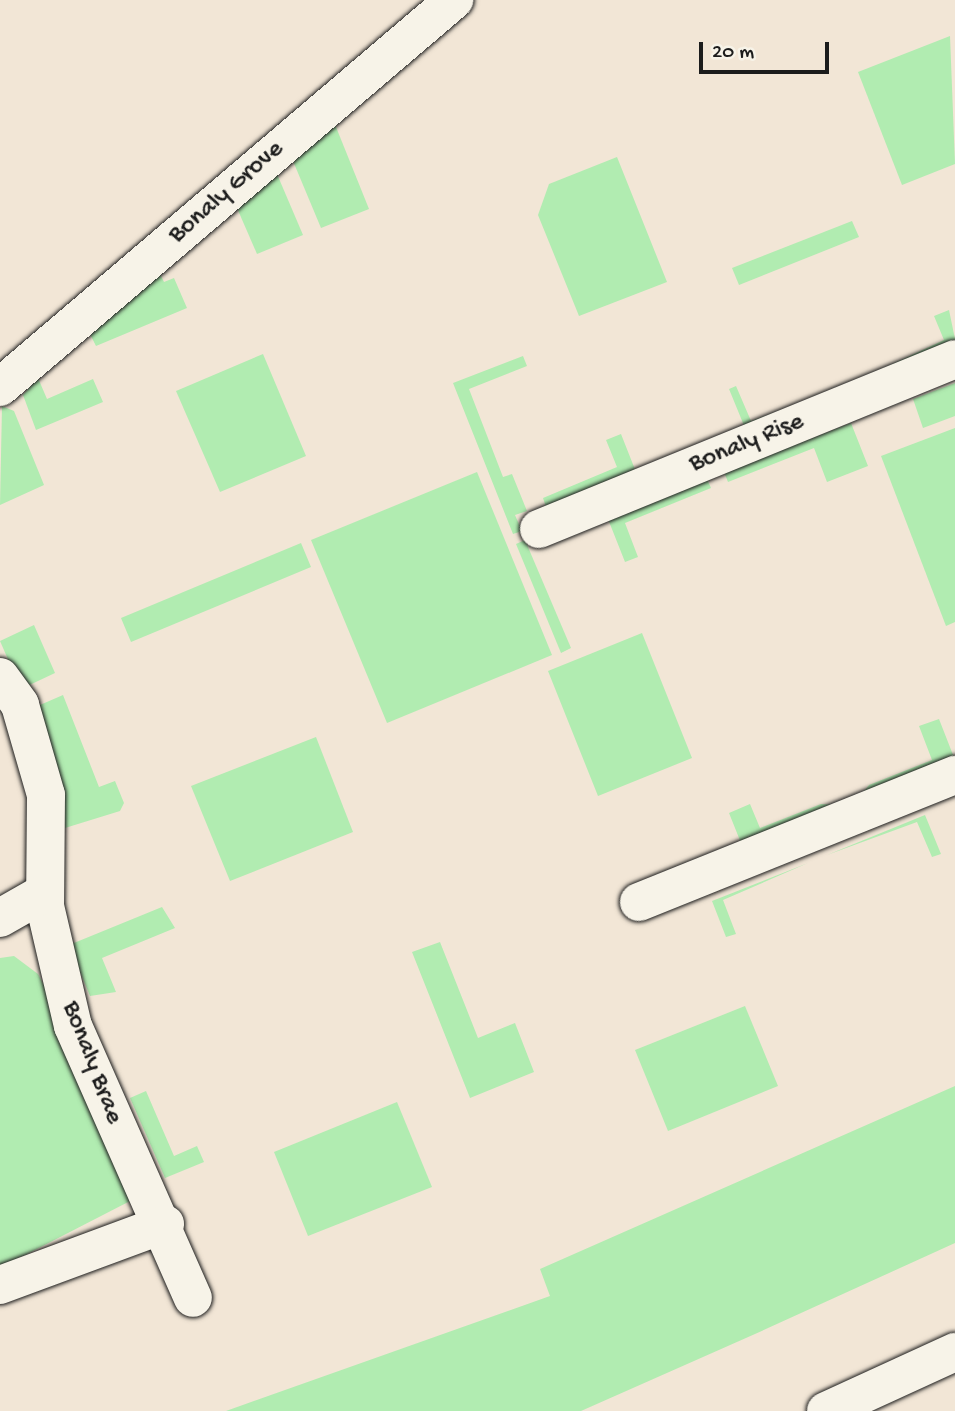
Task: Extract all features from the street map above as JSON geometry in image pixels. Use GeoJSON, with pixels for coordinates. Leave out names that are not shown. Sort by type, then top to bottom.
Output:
{"type":"FeatureCollection","features":[{"type":"Feature","properties":{"kind":"main road","name":"Bonaly Grove"},"geometry":{"type":"LineString","coordinates":[[0,387],[454,0]]}},
{"type":"Feature","properties":{"kind":"main road","name":"Bonaly Rise"},"geometry":{"type":"LineString","coordinates":[[539,529],[955,359]]}},
{"type":"Feature","properties":{"kind":"main road","name":"Bonaly Brae"},"geometry":{"type":"LineString","coordinates":[[0,677],[20,705],[46,795],[44,893],[74,1026],[121,1140],[164,1224],[193,1298]]}},
{"type":"Feature","properties":{"kind":"main road"},"geometry":{"type":"LineString","coordinates":[[639,902],[955,775]]}},
{"type":"Feature","properties":{"kind":"main road"},"geometry":{"type":"LineString","coordinates":[[0,918],[44,893]]}},
{"type":"Feature","properties":{"kind":"main road"},"geometry":{"type":"LineString","coordinates":[[0,1285],[164,1224]]}},
{"type":"Feature","properties":{"kind":"main road"},"geometry":{"type":"LineString","coordinates":[[826,1411],[955,1352]]}},
{"type":"Feature","properties":{"kind":"green space"},"geometry":{"type":"Polygon","coordinates":[[[950,36],[955,164],[902,185],[858,72],[950,36]]]}},
{"type":"Feature","properties":{"kind":"green space"},"geometry":{"type":"Polygon","coordinates":[[[334,122],[369,209],[321,228],[293,161],[334,122]]]}},
{"type":"Feature","properties":{"kind":"green space"},"geometry":{"type":"Polygon","coordinates":[[[617,157],[667,282],[579,316],[538,215],[549,184],[617,157]]]}},
{"type":"Feature","properties":{"kind":"green space"},"geometry":{"type":"Polygon","coordinates":[[[277,174],[303,235],[257,254],[237,208],[277,174]]]}},
{"type":"Feature","properties":{"kind":"green space"},"geometry":{"type":"Polygon","coordinates":[[[852,221],[859,237],[739,285],[732,268],[852,221]]]}},
{"type":"Feature","properties":{"kind":"green space"},"geometry":{"type":"Polygon","coordinates":[[[160,274],[164,282],[174,278],[187,308],[96,346],[90,334],[160,274]]]}},
{"type":"Feature","properties":{"kind":"green space"},"geometry":{"type":"Polygon","coordinates":[[[949,310],[955,339],[858,380],[944,340],[934,316],[949,310]]]}},
{"type":"Feature","properties":{"kind":"green space"},"geometry":{"type":"Polygon","coordinates":[[[263,354],[306,456],[220,492],[176,391],[263,354]]]}},
{"type":"Feature","properties":{"kind":"green space"},"geometry":{"type":"Polygon","coordinates":[[[523,356],[527,366],[469,389],[503,477],[512,474],[527,511],[515,515],[522,531],[513,534],[453,383],[523,356]]]}},
{"type":"Feature","properties":{"kind":"green space"},"geometry":{"type":"Polygon","coordinates":[[[38,378],[47,399],[93,379],[103,402],[36,430],[23,395],[38,378]]]}},
{"type":"Feature","properties":{"kind":"green space"},"geometry":{"type":"Polygon","coordinates":[[[955,383],[955,416],[923,428],[913,399],[955,383]]]}},
{"type":"Feature","properties":{"kind":"green space"},"geometry":{"type":"Polygon","coordinates":[[[736,386],[751,421],[838,389],[745,428],[729,389],[736,386]]]}},
{"type":"Feature","properties":{"kind":"green space"},"geometry":{"type":"Polygon","coordinates":[[[2,406],[14,411],[44,485],[0,505],[2,406]]]}},
{"type":"Feature","properties":{"kind":"green space"},"geometry":{"type":"Polygon","coordinates":[[[851,423],[868,466],[827,482],[814,448],[728,482],[724,472],[851,423]]]}},
{"type":"Feature","properties":{"kind":"green space"},"geometry":{"type":"Polygon","coordinates":[[[955,428],[955,622],[946,626],[881,456],[955,428]]]}},
{"type":"Feature","properties":{"kind":"green space"},"geometry":{"type":"Polygon","coordinates":[[[621,434],[636,472],[547,510],[543,498],[617,467],[606,440],[621,434]]]}},
{"type":"Feature","properties":{"kind":"green space"},"geometry":{"type":"Polygon","coordinates":[[[477,472],[552,655],[387,723],[311,540],[477,472]]]}},
{"type":"Feature","properties":{"kind":"green space"},"geometry":{"type":"Polygon","coordinates":[[[707,479],[711,488],[625,523],[638,557],[625,562],[608,519],[707,479]]]}},
{"type":"Feature","properties":{"kind":"green space"},"geometry":{"type":"Polygon","coordinates":[[[525,540],[571,648],[561,653],[516,544],[525,540]]]}},
{"type":"Feature","properties":{"kind":"green space"},"geometry":{"type":"Polygon","coordinates":[[[301,543],[311,567],[131,642],[121,618],[301,543]]]}},
{"type":"Feature","properties":{"kind":"green space"},"geometry":{"type":"Polygon","coordinates":[[[34,625],[55,673],[21,689],[0,641],[34,625]]]}},
{"type":"Feature","properties":{"kind":"green space"},"geometry":{"type":"Polygon","coordinates":[[[642,633],[692,758],[598,796],[548,671],[642,633]]]}},
{"type":"Feature","properties":{"kind":"green space"},"geometry":{"type":"Polygon","coordinates":[[[63,695],[99,787],[115,781],[124,803],[120,811],[65,828],[33,708],[63,695]]]}},
{"type":"Feature","properties":{"kind":"green space"},"geometry":{"type":"Polygon","coordinates":[[[939,719],[955,760],[859,797],[869,785],[932,760],[919,726],[939,719]]]}},
{"type":"Feature","properties":{"kind":"green space"},"geometry":{"type":"Polygon","coordinates":[[[316,737],[353,832],[230,881],[191,786],[316,737]]]}},
{"type":"Feature","properties":{"kind":"green space"},"geometry":{"type":"Polygon","coordinates":[[[750,804],[760,828],[821,804],[838,805],[741,843],[729,813],[750,804]]]}},
{"type":"Feature","properties":{"kind":"green space"},"geometry":{"type":"Polygon","coordinates":[[[925,815],[941,854],[932,857],[917,822],[827,855],[925,815]]]}},
{"type":"Feature","properties":{"kind":"green space"},"geometry":{"type":"Polygon","coordinates":[[[808,863],[723,900],[736,934],[726,937],[712,901],[808,863]]]}},
{"type":"Feature","properties":{"kind":"green space"},"geometry":{"type":"Polygon","coordinates":[[[162,907],[175,928],[102,958],[116,992],[90,996],[69,945],[162,907]]]}},
{"type":"Feature","properties":{"kind":"green space"},"geometry":{"type":"Polygon","coordinates":[[[440,942],[478,1038],[515,1023],[534,1072],[470,1098],[412,952],[440,942]]]}},
{"type":"Feature","properties":{"kind":"green space"},"geometry":{"type":"Polygon","coordinates":[[[14,956],[38,974],[54,1004],[134,1199],[0,1268],[0,958],[14,956]]]}},
{"type":"Feature","properties":{"kind":"green space"},"geometry":{"type":"Polygon","coordinates":[[[745,1006],[778,1086],[668,1131],[635,1050],[745,1006]]]}},
{"type":"Feature","properties":{"kind":"green space"},"geometry":{"type":"Polygon","coordinates":[[[955,1086],[955,1243],[755,1334],[581,1411],[226,1411],[550,1296],[540,1269],[955,1086]]]}},
{"type":"Feature","properties":{"kind":"green space"},"geometry":{"type":"Polygon","coordinates":[[[146,1091],[174,1156],[197,1146],[204,1162],[165,1178],[130,1098],[146,1091]]]}},
{"type":"Feature","properties":{"kind":"green space"},"geometry":{"type":"Polygon","coordinates":[[[397,1102],[432,1187],[308,1236],[274,1152],[397,1102]]]}}]}
